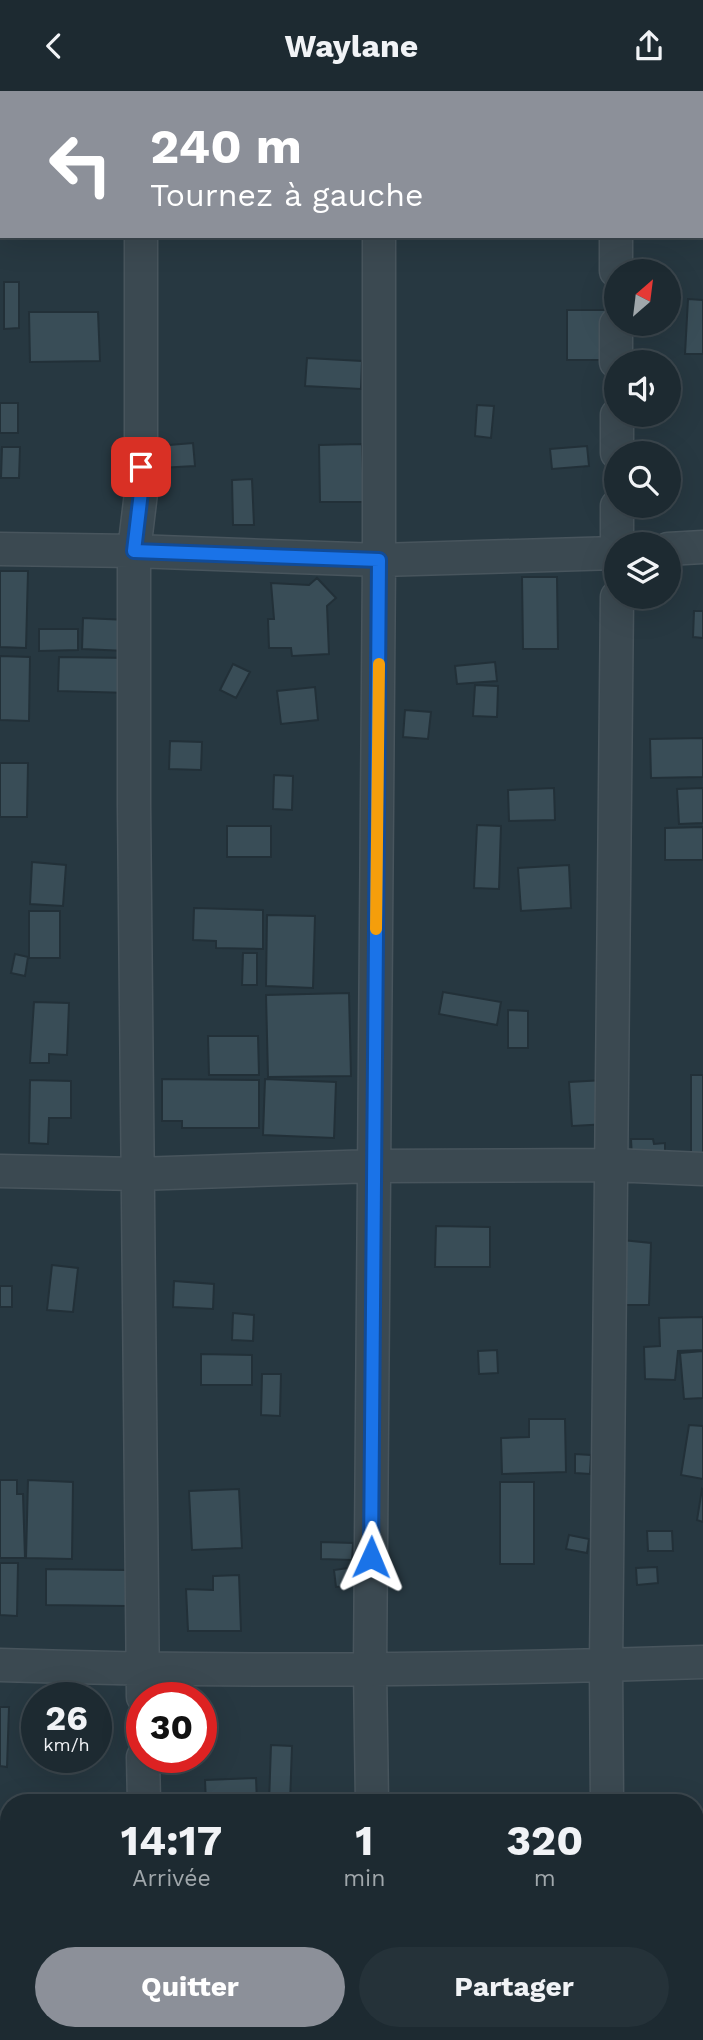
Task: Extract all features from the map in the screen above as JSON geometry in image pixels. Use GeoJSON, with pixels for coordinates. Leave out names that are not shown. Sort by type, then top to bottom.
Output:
{"type":"FeatureCollection","features":[{"type":"Feature","properties":{"kind":"street"},"geometry":{"type":"LineString","coordinates":[[141,238],[141,492],[134,551],[143,1682]]}},
{"type":"Feature","properties":{"kind":"street"},"geometry":{"type":"LineString","coordinates":[[372,1794],[370,1669],[379,238]]}},
{"type":"Feature","properties":{"kind":"street"},"geometry":{"type":"LineString","coordinates":[[616,238],[616,259]]}},
{"type":"Feature","properties":{"kind":"street"},"geometry":{"type":"LineString","coordinates":[[681,548],[703,547]]}},
{"type":"Feature","properties":{"kind":"street"},"geometry":{"type":"LineString","coordinates":[[0,549],[379,560],[604,553]]}},
{"type":"Feature","properties":{"kind":"street"},"geometry":{"type":"LineString","coordinates":[[607,1794],[617,609]]}},
{"type":"Feature","properties":{"kind":"street"},"geometry":{"type":"LineString","coordinates":[[0,1171],[137,1174],[374,1166],[612,1165],[703,1169]]}},
{"type":"Feature","properties":{"kind":"street"},"geometry":{"type":"LineString","coordinates":[[173,1682],[370,1669],[703,1661]]}},
{"type":"Feature","properties":{"kind":"street"},"geometry":{"type":"LineString","coordinates":[[0,1665],[128,1682]]}},
{"type":"Feature","properties":{"kind":"street"},"geometry":{"type":"LineString","coordinates":[[143,1773],[144,1794]]}},
{"type":"Feature","properties":{"kind":"building"},"geometry":{"type":"Polygon","coordinates":[[[4,282],[19,282],[19,328],[4,329],[4,282]]]}},
{"type":"Feature","properties":{"kind":"building"},"geometry":{"type":"Polygon","coordinates":[[[688,299],[703,300],[703,354],[685,354],[688,299]]]}},
{"type":"Feature","properties":{"kind":"building"},"geometry":{"type":"Polygon","coordinates":[[[567,310],[604,310],[604,336],[608,336],[608,350],[604,350],[604,360],[567,360],[567,310]]]}},
{"type":"Feature","properties":{"kind":"building"},"geometry":{"type":"Polygon","coordinates":[[[29,312],[98,312],[100,361],[30,362],[29,312]]]}},
{"type":"Feature","properties":{"kind":"building"},"geometry":{"type":"Polygon","coordinates":[[[307,358],[362,361],[361,389],[305,386],[307,358]]]}},
{"type":"Feature","properties":{"kind":"building"},"geometry":{"type":"Polygon","coordinates":[[[0,403],[18,403],[18,433],[0,433],[0,403]]]}},
{"type":"Feature","properties":{"kind":"building"},"geometry":{"type":"Polygon","coordinates":[[[477,405],[494,406],[491,438],[475,436],[477,405]]]}},
{"type":"Feature","properties":{"kind":"building"},"geometry":{"type":"Polygon","coordinates":[[[193,443],[195,466],[159,468],[157,446],[193,443]]]}},
{"type":"Feature","properties":{"kind":"building"},"geometry":{"type":"Polygon","coordinates":[[[362,444],[364,502],[320,502],[319,445],[362,444]]]}},
{"type":"Feature","properties":{"kind":"building"},"geometry":{"type":"Polygon","coordinates":[[[587,446],[589,466],[552,469],[550,449],[587,446]]]}},
{"type":"Feature","properties":{"kind":"building"},"geometry":{"type":"Polygon","coordinates":[[[2,447],[20,447],[19,478],[1,478],[2,447]]]}},
{"type":"Feature","properties":{"kind":"building"},"geometry":{"type":"Polygon","coordinates":[[[252,479],[254,525],[233,525],[232,480],[252,479]]]}},
{"type":"Feature","properties":{"kind":"building"},"geometry":{"type":"Polygon","coordinates":[[[0,571],[28,571],[26,648],[0,647],[0,571]]]}},
{"type":"Feature","properties":{"kind":"building"},"geometry":{"type":"Polygon","coordinates":[[[522,577],[557,577],[558,649],[523,649],[522,577]]]}},
{"type":"Feature","properties":{"kind":"building"},"geometry":{"type":"Polygon","coordinates":[[[317,578],[336,598],[327,606],[329,654],[292,656],[291,648],[269,648],[268,619],[274,619],[271,583],[309,585],[317,578]]]}},
{"type":"Feature","properties":{"kind":"building"},"geometry":{"type":"Polygon","coordinates":[[[694,611],[703,611],[703,638],[693,637],[694,611]]]}},
{"type":"Feature","properties":{"kind":"building"},"geometry":{"type":"Polygon","coordinates":[[[83,618],[128,620],[127,651],[82,649],[83,618]]]}},
{"type":"Feature","properties":{"kind":"building"},"geometry":{"type":"Polygon","coordinates":[[[39,629],[78,629],[78,650],[39,651],[39,629]]]}},
{"type":"Feature","properties":{"kind":"building"},"geometry":{"type":"Polygon","coordinates":[[[0,656],[30,657],[29,721],[0,720],[0,656]]]}},
{"type":"Feature","properties":{"kind":"building"},"geometry":{"type":"Polygon","coordinates":[[[59,657],[130,658],[130,693],[58,691],[59,657]]]}},
{"type":"Feature","properties":{"kind":"building"},"geometry":{"type":"Polygon","coordinates":[[[495,662],[497,681],[457,684],[455,666],[495,662]]]}},
{"type":"Feature","properties":{"kind":"building"},"geometry":{"type":"Polygon","coordinates":[[[233,664],[250,672],[236,698],[220,690],[233,664]]]}},
{"type":"Feature","properties":{"kind":"building"},"geometry":{"type":"Polygon","coordinates":[[[475,685],[498,686],[497,717],[473,716],[475,685]]]}},
{"type":"Feature","properties":{"kind":"building"},"geometry":{"type":"Polygon","coordinates":[[[315,687],[318,720],[281,724],[277,691],[315,687]]]}},
{"type":"Feature","properties":{"kind":"building"},"geometry":{"type":"Polygon","coordinates":[[[405,710],[431,712],[428,739],[403,737],[405,710]]]}},
{"type":"Feature","properties":{"kind":"building"},"geometry":{"type":"Polygon","coordinates":[[[703,738],[703,777],[651,778],[650,739],[703,738]]]}},
{"type":"Feature","properties":{"kind":"building"},"geometry":{"type":"Polygon","coordinates":[[[170,741],[202,742],[201,770],[169,769],[170,741]]]}},
{"type":"Feature","properties":{"kind":"building"},"geometry":{"type":"Polygon","coordinates":[[[0,763],[28,763],[27,817],[0,817],[0,763]]]}},
{"type":"Feature","properties":{"kind":"building"},"geometry":{"type":"Polygon","coordinates":[[[274,775],[293,776],[292,810],[273,809],[274,775]]]}},
{"type":"Feature","properties":{"kind":"building"},"geometry":{"type":"Polygon","coordinates":[[[554,788],[555,820],[509,821],[508,790],[554,788]]]}},
{"type":"Feature","properties":{"kind":"building"},"geometry":{"type":"Polygon","coordinates":[[[703,788],[703,823],[679,824],[677,789],[703,788]]]}},
{"type":"Feature","properties":{"kind":"building"},"geometry":{"type":"Polygon","coordinates":[[[477,825],[501,826],[499,889],[474,888],[477,825]]]}},
{"type":"Feature","properties":{"kind":"building"},"geometry":{"type":"Polygon","coordinates":[[[227,826],[271,826],[271,857],[227,857],[227,826]]]}},
{"type":"Feature","properties":{"kind":"building"},"geometry":{"type":"Polygon","coordinates":[[[703,827],[703,860],[665,860],[665,828],[703,827]]]}},
{"type":"Feature","properties":{"kind":"building"},"geometry":{"type":"Polygon","coordinates":[[[32,862],[66,865],[63,906],[30,904],[32,862]]]}},
{"type":"Feature","properties":{"kind":"building"},"geometry":{"type":"Polygon","coordinates":[[[569,865],[571,908],[521,911],[518,868],[569,865]]]}},
{"type":"Feature","properties":{"kind":"building"},"geometry":{"type":"Polygon","coordinates":[[[194,908],[263,910],[263,949],[216,948],[216,941],[193,940],[194,908]]]}},
{"type":"Feature","properties":{"kind":"building"},"geometry":{"type":"Polygon","coordinates":[[[29,911],[60,911],[60,958],[29,958],[29,911]]]}},
{"type":"Feature","properties":{"kind":"building"},"geometry":{"type":"Polygon","coordinates":[[[267,915],[315,916],[313,988],[266,986],[267,915]]]}},
{"type":"Feature","properties":{"kind":"building"},"geometry":{"type":"Polygon","coordinates":[[[243,953],[257,953],[257,985],[242,985],[243,953]]]}},
{"type":"Feature","properties":{"kind":"building"},"geometry":{"type":"Polygon","coordinates":[[[15,954],[28,957],[25,976],[11,973],[15,954]]]}},
{"type":"Feature","properties":{"kind":"building"},"geometry":{"type":"Polygon","coordinates":[[[443,992],[501,1002],[497,1025],[439,1014],[443,992]]]}},
{"type":"Feature","properties":{"kind":"building"},"geometry":{"type":"Polygon","coordinates":[[[349,993],[351,1076],[268,1077],[266,995],[349,993]]]}},
{"type":"Feature","properties":{"kind":"building"},"geometry":{"type":"Polygon","coordinates":[[[34,1002],[69,1003],[67,1055],[49,1054],[49,1063],[30,1063],[34,1002]]]}},
{"type":"Feature","properties":{"kind":"building"},"geometry":{"type":"Polygon","coordinates":[[[508,1010],[528,1011],[528,1048],[508,1048],[508,1010]]]}},
{"type":"Feature","properties":{"kind":"building"},"geometry":{"type":"Polygon","coordinates":[[[208,1036],[258,1036],[259,1075],[209,1075],[208,1036]]]}},
{"type":"Feature","properties":{"kind":"building"},"geometry":{"type":"Polygon","coordinates":[[[691,1075],[703,1075],[703,1154],[691,1154],[691,1075]]]}},
{"type":"Feature","properties":{"kind":"building"},"geometry":{"type":"Polygon","coordinates":[[[162,1079],[259,1080],[259,1128],[182,1128],[182,1121],[162,1121],[162,1079]]]}},
{"type":"Feature","properties":{"kind":"building"},"geometry":{"type":"Polygon","coordinates":[[[265,1079],[336,1082],[334,1138],[263,1135],[265,1079]]]}},
{"type":"Feature","properties":{"kind":"building"},"geometry":{"type":"Polygon","coordinates":[[[30,1080],[71,1081],[71,1118],[49,1118],[48,1144],[29,1143],[30,1080]]]}},
{"type":"Feature","properties":{"kind":"building"},"geometry":{"type":"Polygon","coordinates":[[[605,1080],[608,1124],[572,1126],[569,1082],[605,1080]]]}},
{"type":"Feature","properties":{"kind":"building"},"geometry":{"type":"Polygon","coordinates":[[[631,1139],[653,1139],[654,1144],[665,1143],[665,1157],[632,1158],[631,1139]]]}},
{"type":"Feature","properties":{"kind":"building"},"geometry":{"type":"Polygon","coordinates":[[[436,1226],[490,1227],[490,1267],[435,1267],[436,1226]]]}},
{"type":"Feature","properties":{"kind":"building"},"geometry":{"type":"Polygon","coordinates":[[[622,1240],[651,1243],[649,1305],[619,1305],[622,1240]]]}},
{"type":"Feature","properties":{"kind":"building"},"geometry":{"type":"Polygon","coordinates":[[[52,1265],[78,1268],[73,1312],[47,1310],[52,1265]]]}},
{"type":"Feature","properties":{"kind":"building"},"geometry":{"type":"Polygon","coordinates":[[[174,1281],[214,1284],[213,1309],[173,1307],[174,1281]]]}},
{"type":"Feature","properties":{"kind":"building"},"geometry":{"type":"Polygon","coordinates":[[[0,1286],[12,1286],[12,1307],[0,1307],[0,1286]]]}},
{"type":"Feature","properties":{"kind":"building"},"geometry":{"type":"Polygon","coordinates":[[[233,1313],[254,1315],[253,1341],[232,1340],[233,1313]]]}},
{"type":"Feature","properties":{"kind":"building"},"geometry":{"type":"Polygon","coordinates":[[[703,1317],[703,1350],[678,1351],[675,1380],[645,1379],[644,1347],[660,1346],[659,1318],[703,1317]]]}},
{"type":"Feature","properties":{"kind":"building"},"geometry":{"type":"Polygon","coordinates":[[[497,1350],[498,1373],[479,1374],[478,1351],[497,1350]]]}},
{"type":"Feature","properties":{"kind":"building"},"geometry":{"type":"Polygon","coordinates":[[[703,1351],[703,1398],[684,1399],[680,1353],[703,1351]]]}},
{"type":"Feature","properties":{"kind":"building"},"geometry":{"type":"Polygon","coordinates":[[[201,1354],[252,1355],[252,1385],[201,1385],[201,1354]]]}},
{"type":"Feature","properties":{"kind":"building"},"geometry":{"type":"Polygon","coordinates":[[[262,1374],[281,1374],[280,1416],[261,1415],[262,1374]]]}},
{"type":"Feature","properties":{"kind":"building"},"geometry":{"type":"Polygon","coordinates":[[[529,1419],[565,1419],[566,1472],[502,1474],[501,1438],[529,1437],[529,1419]]]}},
{"type":"Feature","properties":{"kind":"building"},"geometry":{"type":"Polygon","coordinates":[[[689,1425],[703,1426],[703,1479],[681,1475],[689,1425]]]}},
{"type":"Feature","properties":{"kind":"building"},"geometry":{"type":"Polygon","coordinates":[[[575,1454],[591,1455],[590,1474],[575,1473],[575,1454]]]}},
{"type":"Feature","properties":{"kind":"building"},"geometry":{"type":"Polygon","coordinates":[[[0,1480],[17,1480],[17,1494],[23,1494],[25,1558],[0,1558],[0,1480]]]}},
{"type":"Feature","properties":{"kind":"building"},"geometry":{"type":"Polygon","coordinates":[[[28,1480],[73,1482],[72,1559],[26,1558],[28,1480]]]}},
{"type":"Feature","properties":{"kind":"building"},"geometry":{"type":"Polygon","coordinates":[[[500,1482],[534,1482],[534,1564],[500,1564],[500,1482]]]}},
{"type":"Feature","properties":{"kind":"building"},"geometry":{"type":"Polygon","coordinates":[[[239,1489],[242,1548],[192,1550],[189,1491],[239,1489]]]}},
{"type":"Feature","properties":{"kind":"building"},"geometry":{"type":"Polygon","coordinates":[[[703,1490],[703,1522],[697,1520],[703,1490]]]}},
{"type":"Feature","properties":{"kind":"building"},"geometry":{"type":"Polygon","coordinates":[[[647,1531],[672,1531],[673,1551],[648,1551],[647,1531]]]}},
{"type":"Feature","properties":{"kind":"building"},"geometry":{"type":"Polygon","coordinates":[[[569,1535],[589,1539],[587,1553],[566,1549],[569,1535]]]}},
{"type":"Feature","properties":{"kind":"building"},"geometry":{"type":"Polygon","coordinates":[[[321,1542],[353,1543],[352,1560],[321,1559],[321,1542]]]}},
{"type":"Feature","properties":{"kind":"building"},"geometry":{"type":"Polygon","coordinates":[[[0,1563],[18,1563],[17,1616],[0,1615],[0,1563]]]}},
{"type":"Feature","properties":{"kind":"building"},"geometry":{"type":"Polygon","coordinates":[[[355,1567],[357,1585],[336,1587],[334,1570],[355,1567]]]}},
{"type":"Feature","properties":{"kind":"building"},"geometry":{"type":"Polygon","coordinates":[[[657,1567],[658,1583],[637,1585],[636,1568],[657,1567]]]}},
{"type":"Feature","properties":{"kind":"building"},"geometry":{"type":"Polygon","coordinates":[[[46,1569],[126,1570],[126,1606],[46,1605],[46,1569]]]}},
{"type":"Feature","properties":{"kind":"building"},"geometry":{"type":"Polygon","coordinates":[[[239,1575],[241,1631],[188,1631],[186,1589],[213,1590],[213,1576],[239,1575]]]}},
{"type":"Feature","properties":{"kind":"building"},"geometry":{"type":"Polygon","coordinates":[[[0,1707],[9,1707],[7,1767],[0,1766],[0,1707]]]}},
{"type":"Feature","properties":{"kind":"building"},"geometry":{"type":"Polygon","coordinates":[[[271,1745],[292,1746],[290,1794],[269,1794],[271,1745]]]}},
{"type":"Feature","properties":{"kind":"building"},"geometry":{"type":"Polygon","coordinates":[[[256,1778],[257,1794],[206,1794],[205,1780],[256,1778]]]}},
{"type":"Feature","properties":{"kind":"slow traffic"},"geometry":{"type":"LineString","coordinates":[[376,929],[379,664]]}},
{"type":"Feature","properties":{"kind":"route"},"geometry":{"type":"LineString","coordinates":[[141,467],[134,551],[379,560],[371,1557]]}}]}
